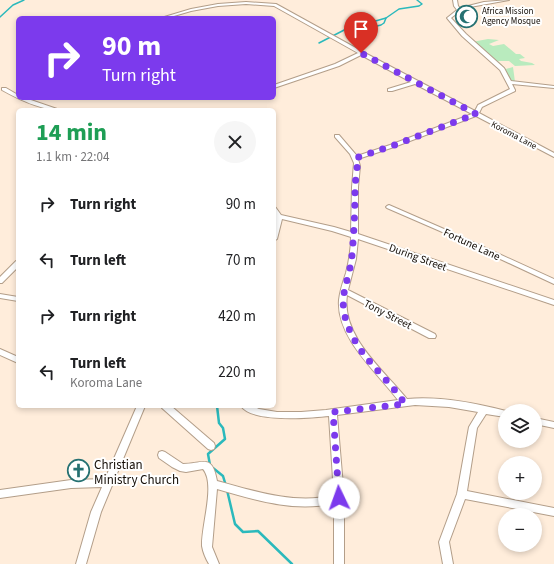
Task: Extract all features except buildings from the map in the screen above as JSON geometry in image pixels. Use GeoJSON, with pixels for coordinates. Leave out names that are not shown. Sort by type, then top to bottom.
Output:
{"type":"FeatureCollection","features":[{"type":"Feature","properties":{"kind":"street"},"geometry":{"type":"LineString","coordinates":[[455,0],[456,6],[460,10]]}},
{"type":"Feature","properties":{"kind":"street"},"geometry":{"type":"LineString","coordinates":[[356,158],[476,114],[480,106],[513,90],[502,69],[464,35],[449,18],[460,10],[476,5],[507,0]]}},
{"type":"Feature","properties":{"kind":"street","name":"Koroma Lane"},"geometry":{"type":"LineString","coordinates":[[170,16],[223,3],[275,5],[361,53],[554,155]]}},
{"type":"Feature","properties":{"kind":"street"},"geometry":{"type":"LineString","coordinates":[[276,85],[337,65],[361,53]]}},
{"type":"Feature","properties":{"kind":"street"},"geometry":{"type":"LineString","coordinates":[[390,90],[415,82]]}},
{"type":"Feature","properties":{"kind":"street"},"geometry":{"type":"LineString","coordinates":[[508,82],[554,87]]}},
{"type":"Feature","properties":{"kind":"street"},"geometry":{"type":"LineString","coordinates":[[4,89],[16,96]]}},
{"type":"Feature","properties":{"kind":"street"},"geometry":{"type":"LineString","coordinates":[[25,100],[51,108]]}},
{"type":"Feature","properties":{"kind":"street"},"geometry":{"type":"LineString","coordinates":[[337,136],[356,158],[357,164],[354,235],[350,269],[344,291],[343,310],[346,322],[355,342],[372,367],[395,389],[405,404]]}},
{"type":"Feature","properties":{"kind":"street","name":"Fortune Lane"},"geometry":{"type":"LineString","coordinates":[[389,207],[554,282]]}},
{"type":"Feature","properties":{"kind":"street"},"geometry":{"type":"LineString","coordinates":[[276,212],[279,216],[276,230]]}},
{"type":"Feature","properties":{"kind":"street","name":"During Street"},"geometry":{"type":"LineString","coordinates":[[279,216],[354,235],[408,252],[445,267],[554,303]]}},
{"type":"Feature","properties":{"kind":"street"},"geometry":{"type":"LineString","coordinates":[[0,281],[16,265]]}},
{"type":"Feature","properties":{"kind":"street","name":"Tony Street"},"geometry":{"type":"LineString","coordinates":[[344,291],[432,336]]}},
{"type":"Feature","properties":{"kind":"street"},"geometry":{"type":"LineString","coordinates":[[0,296],[16,299]]}},
{"type":"Feature","properties":{"kind":"street"},"geometry":{"type":"LineString","coordinates":[[0,352],[16,359]]}},
{"type":"Feature","properties":{"kind":"street"},"geometry":{"type":"LineString","coordinates":[[248,408],[266,414],[280,415],[333,412],[405,404],[450,403],[498,412]]}},
{"type":"Feature","properties":{"kind":"street"},"geometry":{"type":"LineString","coordinates":[[82,563],[96,512],[140,408]]}},
{"type":"Feature","properties":{"kind":"street"},"geometry":{"type":"LineString","coordinates":[[167,408],[212,446]]}},
{"type":"Feature","properties":{"kind":"street"},"geometry":{"type":"LineString","coordinates":[[448,564],[444,542],[462,494],[473,428],[485,409]]}},
{"type":"Feature","properties":{"kind":"street"},"geometry":{"type":"LineString","coordinates":[[333,412],[339,498],[339,564]]}},
{"type":"Feature","properties":{"kind":"street"},"geometry":{"type":"LineString","coordinates":[[542,422],[554,425]]}},
{"type":"Feature","properties":{"kind":"street"},"geometry":{"type":"LineString","coordinates":[[162,455],[180,467],[185,468],[200,465],[207,467],[211,476],[212,484],[211,515],[207,546],[214,564]]}},
{"type":"Feature","properties":{"kind":"street"},"geometry":{"type":"LineString","coordinates":[[0,494],[71,484],[108,483]]}},
{"type":"Feature","properties":{"kind":"street"},"geometry":{"type":"LineString","coordinates":[[212,484],[284,502],[323,502],[339,498]]}},
{"type":"Feature","properties":{"kind":"street"},"geometry":{"type":"LineString","coordinates":[[462,494],[554,512]]}},
{"type":"Feature","properties":{"kind":"green space"},"geometry":{"type":"Polygon","coordinates":[[[488,39],[499,40],[489,44],[493,46],[504,44],[516,54],[520,54],[525,58],[519,59],[521,61],[535,65],[515,66],[509,61],[498,61],[506,69],[513,67],[515,82],[509,81],[502,69],[472,42],[488,39]]]}},
{"type":"Feature","properties":{"kind":"waterway"},"geometry":{"type":"LineString","coordinates":[[0,17],[13,5],[24,0]]}},
{"type":"Feature","properties":{"kind":"waterway"},"geometry":{"type":"LineString","coordinates":[[386,18],[399,9],[419,6],[422,4],[417,0]]}},
{"type":"Feature","properties":{"kind":"waterway"},"geometry":{"type":"LineString","coordinates":[[374,27],[372,22],[386,18]]}},
{"type":"Feature","properties":{"kind":"waterway"},"geometry":{"type":"LineString","coordinates":[[374,27],[384,23],[386,18]]}},
{"type":"Feature","properties":{"kind":"waterway"},"geometry":{"type":"LineString","coordinates":[[319,43],[350,27],[374,27]]}},
{"type":"Feature","properties":{"kind":"waterway"},"geometry":{"type":"LineString","coordinates":[[210,465],[208,454],[225,439],[223,428],[219,423],[217,408]]}},
{"type":"Feature","properties":{"kind":"waterway"},"geometry":{"type":"LineString","coordinates":[[213,468],[223,476],[226,486]]}},
{"type":"Feature","properties":{"kind":"waterway"},"geometry":{"type":"LineString","coordinates":[[227,490],[235,524],[243,532],[258,531],[292,564]]}},
{"type":"Feature","properties":{"kind":"place","name":"Africa Mission Agency Mosque"},"geometry":{"type":"Point","coordinates":[467,16]}},
{"type":"Feature","properties":{"kind":"place","name":"Christian Ministry Church"},"geometry":{"type":"Point","coordinates":[78,471]}},
{"type":"Feature","properties":{"kind":"route"},"geometry":{"type":"LineString","coordinates":[[339,498],[333,412],[405,404],[395,389],[372,367],[355,342],[346,322],[343,310],[342,298],[350,269],[354,235],[356,158],[476,114],[361,53]]}}]}
